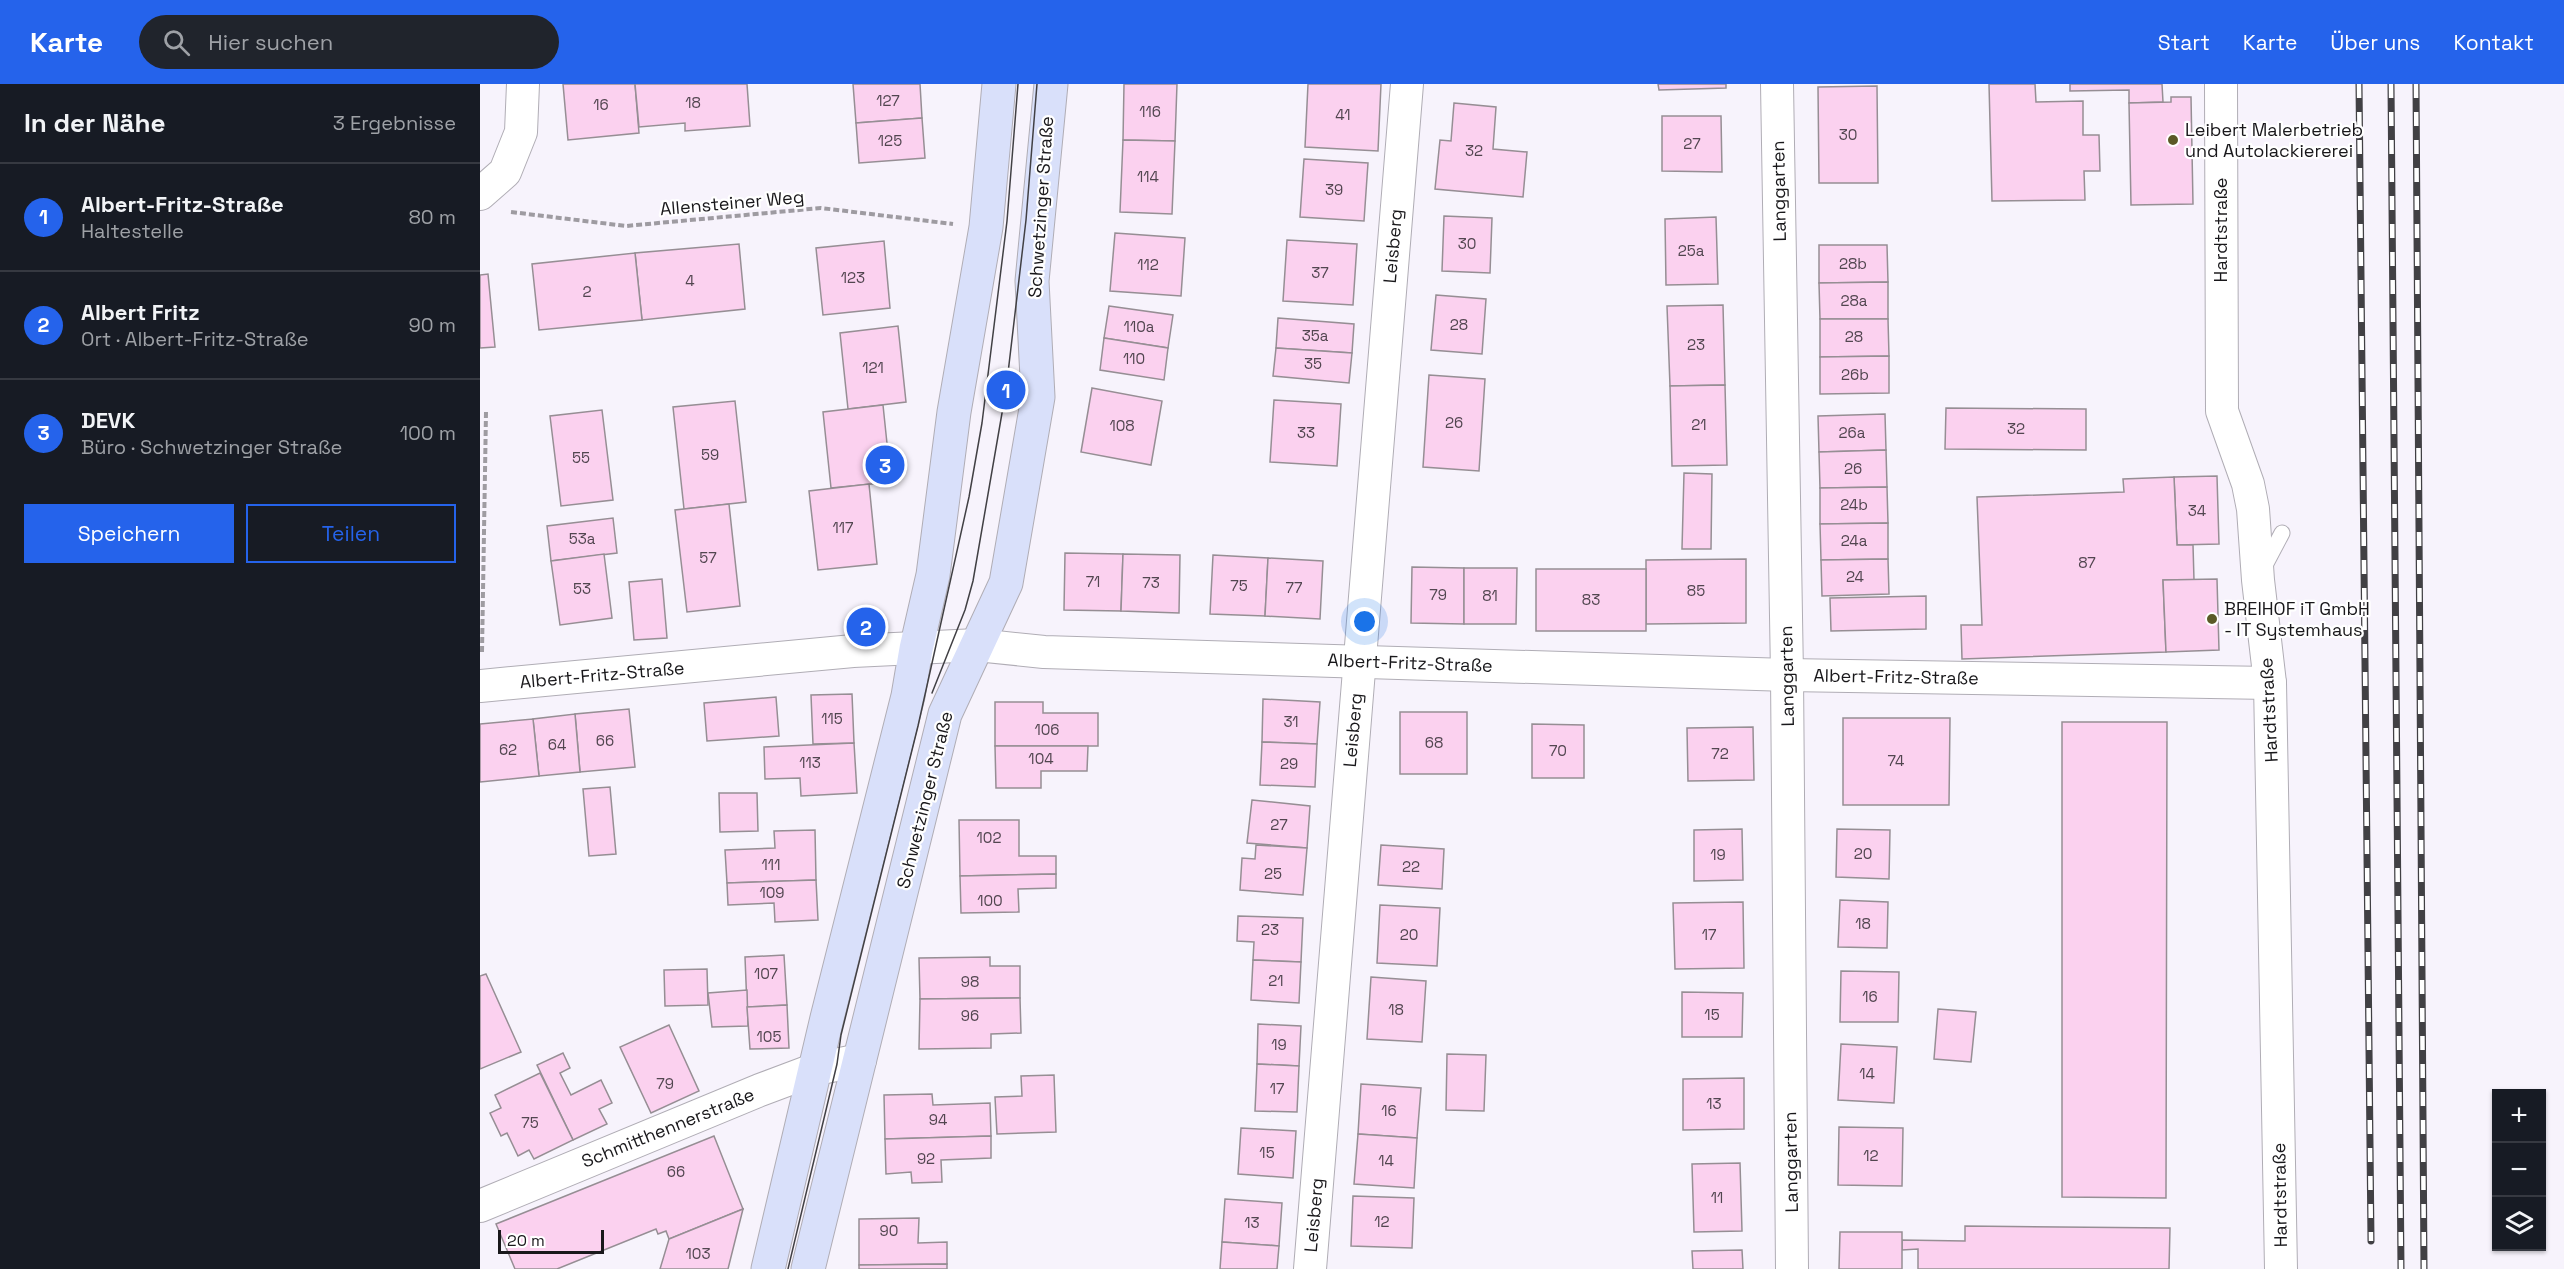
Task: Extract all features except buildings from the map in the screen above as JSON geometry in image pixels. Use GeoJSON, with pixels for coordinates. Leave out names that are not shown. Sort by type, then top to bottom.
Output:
{"type":"FeatureCollection","features":[{"type":"Feature","properties":{"kind":"street"},"geometry":{"type":"LineString","coordinates":[[491,203],[521,132],[523,84]]}},
{"type":"Feature","properties":{"kind":"street"},"geometry":{"type":"LineString","coordinates":[[768,1269],[827,1018],[908,696],[933,574],[954,412],[986,227],[999,84]]}},
{"type":"Feature","properties":{"kind":"street","name":"Schwetzinger Straße"},"geometry":{"type":"LineString","coordinates":[[808,1269],[945,714],[1006,583],[1038,397],[1032,281],[1051,84]]}},
{"type":"Feature","properties":{"kind":"street","name":"Leisberg"},"geometry":{"type":"LineString","coordinates":[[1310,1269],[1407,84]]}},
{"type":"Feature","properties":{"kind":"street","name":"Langgarten"},"geometry":{"type":"LineString","coordinates":[[1777,84],[1787,675],[1792,1269]]}},
{"type":"Feature","properties":{"kind":"street","name":"Hardtstraße"},"geometry":{"type":"LineString","coordinates":[[2221,84],[2222,411],[2247,484],[2253,509],[2258,580],[2270,683],[2281,1269]]}},
{"type":"Feature","properties":{"kind":"street","name":"Albert-Fritz-Straße"},"geometry":{"type":"LineString","coordinates":[[483,686],[853,651],[976,645],[1044,652],[1787,675],[2270,683]]}},
{"type":"Feature","properties":{"kind":"street","name":"Schmitthennerstraße"},"geometry":{"type":"LineString","coordinates":[[480,1206],[726,1103],[816,1069],[860,1060]]}},
{"type":"Feature","properties":{"kind":"lane"},"geometry":{"type":"LineString","coordinates":[[2258,580],[2282,532]]}},
{"type":"Feature","properties":{"kind":"path","name":"Allensteiner Weg"},"geometry":{"type":"LineString","coordinates":[[491,203],[626,226],[821,208],[986,227]]}},
{"type":"Feature","properties":{"kind":"path"},"geometry":{"type":"LineString","coordinates":[[483,686],[486,412]]}},
{"type":"Feature","properties":{"kind":"tram line"},"geometry":{"type":"LineString","coordinates":[[788,1269],[837,1064],[841,1035],[918,726],[969,497],[982,423],[1007,221],[1018,84]]}},
{"type":"Feature","properties":{"kind":"tram line"},"geometry":{"type":"LineString","coordinates":[[932,693],[965,610],[973,581],[1006,390],[1026,220],[1037,84]]}},
{"type":"Feature","properties":{"kind":"railway"},"geometry":{"type":"LineString","coordinates":[[2359,84],[2371,1241]]}},
{"type":"Feature","properties":{"kind":"railway"},"geometry":{"type":"LineString","coordinates":[[2391,84],[2401,1269]]}},
{"type":"Feature","properties":{"kind":"railway"},"geometry":{"type":"LineString","coordinates":[[2416,84],[2424,1269]]}},
{"type":"Feature","properties":{"kind":"place","name":"Leibert Malerbetrieb und Autolackiererei"},"geometry":{"type":"Point","coordinates":[2173,140]}},
{"type":"Feature","properties":{"kind":"place","name":"Albert-Fritz-Straße"},"geometry":{"type":"Point","coordinates":[1006,390]}},
{"type":"Feature","properties":{"kind":"place","name":"DEVK"},"geometry":{"type":"Point","coordinates":[885,465]}},
{"type":"Feature","properties":{"kind":"place","name":"BREIHOF iT GmbH - IT Systemhaus"},"geometry":{"type":"Point","coordinates":[2212,619]}},
{"type":"Feature","properties":{"kind":"place","name":"Albert Fritz"},"geometry":{"type":"Point","coordinates":[866,627]}}]}
